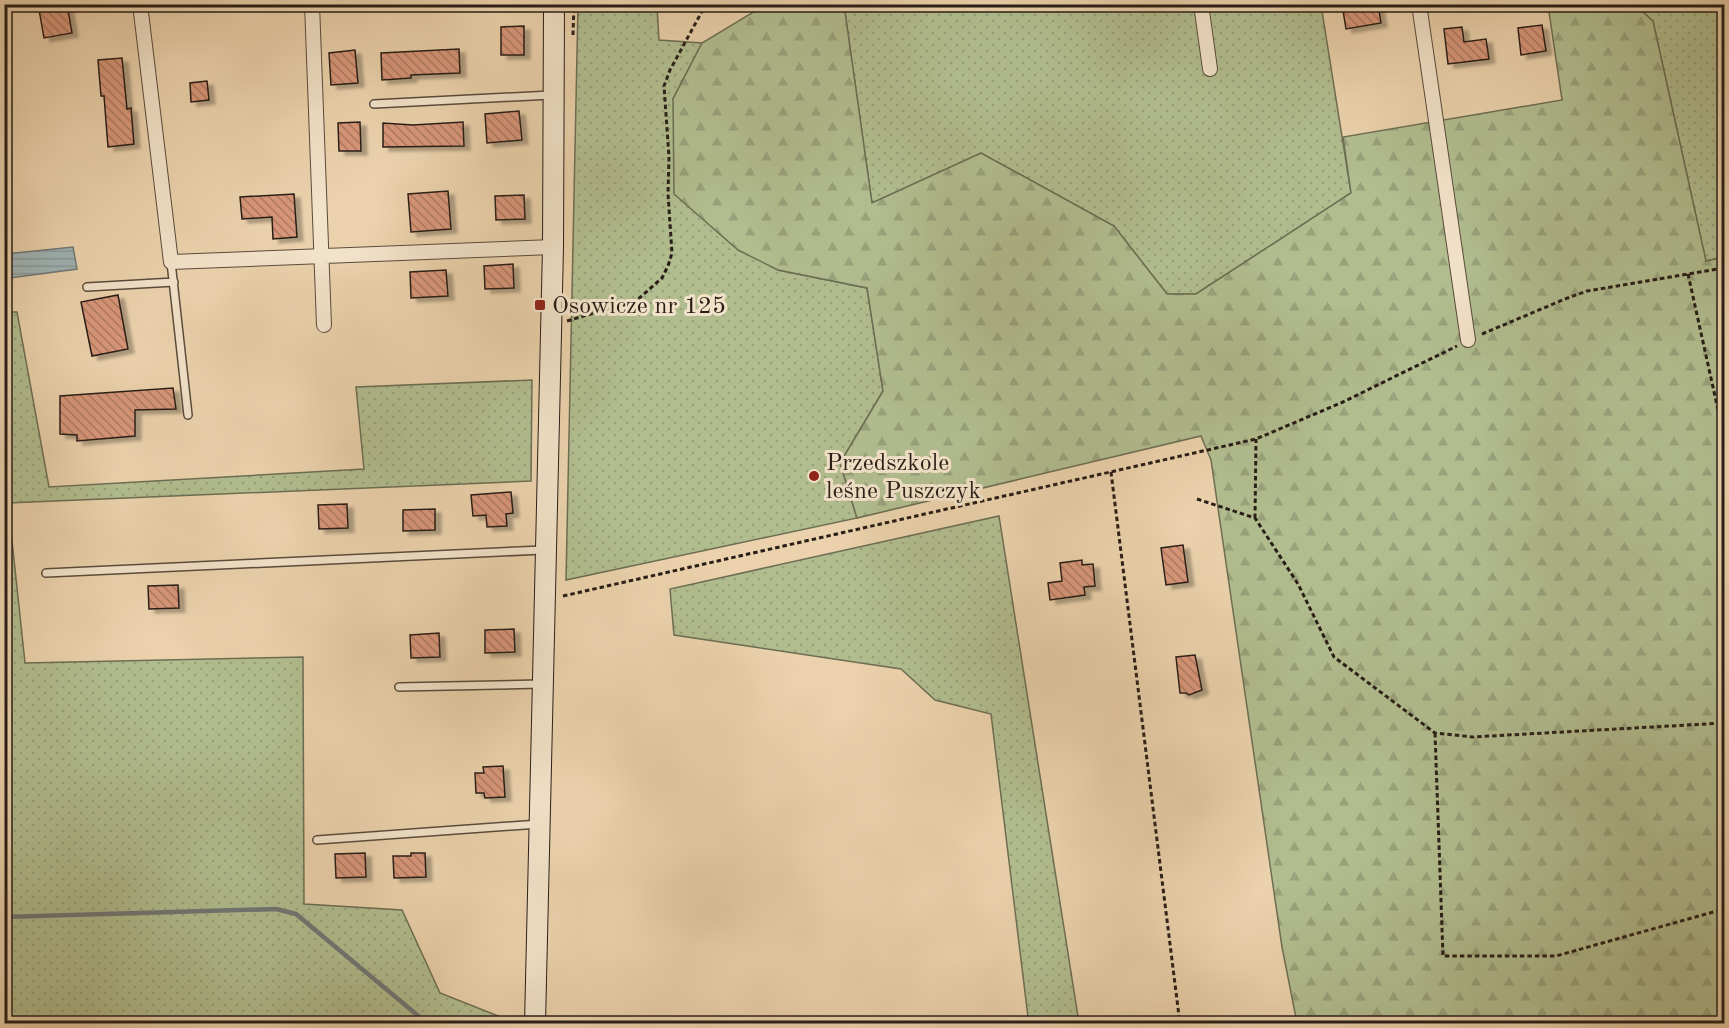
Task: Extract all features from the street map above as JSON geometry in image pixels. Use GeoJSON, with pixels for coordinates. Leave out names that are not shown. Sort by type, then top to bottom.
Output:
{"type":"FeatureCollection","features":[{"type":"Feature","properties":{"kind":"street"},"geometry":{"type":"LineString","coordinates":[[140,4],[171,262],[553,247]]}},
{"type":"Feature","properties":{"kind":"street"},"geometry":{"type":"LineString","coordinates":[[312,4],[324,325]]}},
{"type":"Feature","properties":{"kind":"street"},"geometry":{"type":"LineString","coordinates":[[535,1023],[553,247],[554,4]]}},
{"type":"Feature","properties":{"kind":"street"},"geometry":{"type":"LineString","coordinates":[[1201,4],[1210,69]]}},
{"type":"Feature","properties":{"kind":"street"},"geometry":{"type":"LineString","coordinates":[[1419,4],[1468,340]]}},
{"type":"Feature","properties":{"kind":"lane"},"geometry":{"type":"LineString","coordinates":[[374,104],[553,95]]}},
{"type":"Feature","properties":{"kind":"lane"},"geometry":{"type":"LineString","coordinates":[[171,262],[188,415]]}},
{"type":"Feature","properties":{"kind":"lane"},"geometry":{"type":"LineString","coordinates":[[87,287],[174,282]]}},
{"type":"Feature","properties":{"kind":"lane"},"geometry":{"type":"LineString","coordinates":[[46,573],[545,550]]}},
{"type":"Feature","properties":{"kind":"lane"},"geometry":{"type":"LineString","coordinates":[[399,687],[542,684]]}},
{"type":"Feature","properties":{"kind":"lane"},"geometry":{"type":"LineString","coordinates":[[317,840],[540,824]]}},
{"type":"Feature","properties":{"kind":"path"},"geometry":{"type":"LineString","coordinates":[[551,327],[637,300],[662,278],[668,266],[672,253],[664,86],[670,70],[706,4]]}},
{"type":"Feature","properties":{"kind":"path"},"geometry":{"type":"LineString","coordinates":[[544,601],[1256,439],[1343,402],[1468,340],[1564,299],[1587,291],[1725,268]]}},
{"type":"Feature","properties":{"kind":"path"},"geometry":{"type":"LineString","coordinates":[[1688,274],[1725,437]]}},
{"type":"Feature","properties":{"kind":"path"},"geometry":{"type":"LineString","coordinates":[[1256,439],[1255,518],[1298,584],[1334,657],[1435,733],[1473,737],[1725,723]]}},
{"type":"Feature","properties":{"kind":"path"},"geometry":{"type":"LineString","coordinates":[[1111,472],[1180,1023]]}},
{"type":"Feature","properties":{"kind":"path"},"geometry":{"type":"LineString","coordinates":[[1197,499],[1255,518]]}},
{"type":"Feature","properties":{"kind":"path"},"geometry":{"type":"LineString","coordinates":[[1435,733],[1443,956],[1556,956],[1725,909]]}},
{"type":"Feature","properties":{"kind":"green space"},"geometry":{"type":"Polygon","coordinates":[[[578,5],[657,5],[659,40],[702,43],[673,99],[778,270],[867,288],[883,391],[840,463],[857,518],[566,580],[578,5]]]}},
{"type":"Feature","properties":{"kind":"green space"},"geometry":{"type":"Polygon","coordinates":[[[765,5],[844,5],[872,203],[981,153],[1114,226],[1167,294],[1196,294],[1351,193],[1343,137],[1562,100],[1548,5],[1635,5],[1653,21],[1706,261],[1724,257],[1724,1023],[1297,1023],[1282,947],[1211,460],[1201,436],[857,518],[840,463],[883,391],[867,288],[778,270],[738,250],[674,194],[673,99],[702,43],[765,5]]]}},
{"type":"Feature","properties":{"kind":"green space"},"geometry":{"type":"Polygon","coordinates":[[[844,5],[1321,5],[1351,193],[1196,294],[1167,294],[1114,226],[981,153],[872,203],[844,5]]]}},
{"type":"Feature","properties":{"kind":"green space"},"geometry":{"type":"Polygon","coordinates":[[[1635,5],[1724,5],[1724,257],[1706,261],[1653,22],[1635,5]]]}},
{"type":"Feature","properties":{"kind":"green space"},"geometry":{"type":"Polygon","coordinates":[[[5,312],[17,312],[49,487],[364,469],[356,387],[532,380],[531,481],[8,503],[25,663],[303,657],[304,904],[402,910],[440,993],[516,1023],[5,1023],[5,312]]]}},
{"type":"Feature","properties":{"kind":"green space"},"geometry":{"type":"Polygon","coordinates":[[[999,516],[1079,1023],[1022,1023],[1028,1017],[991,714],[935,700],[901,669],[674,635],[670,589],[999,516]]]}},
{"type":"Feature","properties":{"kind":"shaded area"},"geometry":{"type":"Polygon","coordinates":[[[73,247],[77,269],[10,278],[6,254],[73,247]]]}},
{"type":"Feature","properties":{"kind":"building"},"geometry":{"type":"Polygon","coordinates":[[[38,4],[67,4],[72,33],[44,38],[38,4]]]}},
{"type":"Feature","properties":{"kind":"building"},"geometry":{"type":"Polygon","coordinates":[[[1342,4],[1378,4],[1381,23],[1346,29],[1342,4]]]}},
{"type":"Feature","properties":{"kind":"building"},"geometry":{"type":"Polygon","coordinates":[[[1542,25],[1546,51],[1521,55],[1518,28],[1542,25]]]}},
{"type":"Feature","properties":{"kind":"building"},"geometry":{"type":"Polygon","coordinates":[[[524,26],[524,55],[501,55],[501,27],[524,26]]]}},
{"type":"Feature","properties":{"kind":"building"},"geometry":{"type":"Polygon","coordinates":[[[1462,27],[1464,42],[1486,39],[1489,59],[1448,64],[1444,29],[1462,27]]]}},
{"type":"Feature","properties":{"kind":"building"},"geometry":{"type":"Polygon","coordinates":[[[459,49],[460,73],[411,75],[411,78],[382,80],[381,53],[459,49]]]}},
{"type":"Feature","properties":{"kind":"building"},"geometry":{"type":"Polygon","coordinates":[[[355,50],[358,83],[331,85],[329,53],[355,50]]]}},
{"type":"Feature","properties":{"kind":"building"},"geometry":{"type":"Polygon","coordinates":[[[122,58],[127,109],[131,108],[134,144],[108,147],[104,96],[101,96],[98,60],[122,58]]]}},
{"type":"Feature","properties":{"kind":"building"},"geometry":{"type":"Polygon","coordinates":[[[207,81],[209,100],[191,102],[190,83],[207,81]]]}},
{"type":"Feature","properties":{"kind":"building"},"geometry":{"type":"Polygon","coordinates":[[[519,111],[522,140],[487,143],[485,114],[519,111]]]}},
{"type":"Feature","properties":{"kind":"building"},"geometry":{"type":"Polygon","coordinates":[[[360,122],[361,151],[339,151],[338,123],[360,122]]]}},
{"type":"Feature","properties":{"kind":"building"},"geometry":{"type":"Polygon","coordinates":[[[463,122],[464,146],[383,147],[383,123],[413,125],[463,122]]]}},
{"type":"Feature","properties":{"kind":"building"},"geometry":{"type":"Polygon","coordinates":[[[448,191],[451,229],[411,232],[408,194],[448,191]]]}},
{"type":"Feature","properties":{"kind":"building"},"geometry":{"type":"Polygon","coordinates":[[[294,194],[297,237],[273,239],[272,217],[242,219],[240,197],[294,194]]]}},
{"type":"Feature","properties":{"kind":"building"},"geometry":{"type":"Polygon","coordinates":[[[524,195],[525,219],[496,220],[495,196],[524,195]]]}},
{"type":"Feature","properties":{"kind":"building"},"geometry":{"type":"Polygon","coordinates":[[[513,264],[514,288],[485,289],[484,266],[513,264]]]}},
{"type":"Feature","properties":{"kind":"building"},"geometry":{"type":"Polygon","coordinates":[[[446,270],[448,296],[411,298],[410,272],[446,270]]]}},
{"type":"Feature","properties":{"kind":"building"},"geometry":{"type":"Polygon","coordinates":[[[118,295],[128,349],[92,356],[81,302],[118,295]]]}},
{"type":"Feature","properties":{"kind":"building"},"geometry":{"type":"Polygon","coordinates":[[[173,388],[176,409],[135,410],[135,436],[77,441],[77,435],[60,434],[60,396],[173,388]]]}},
{"type":"Feature","properties":{"kind":"building"},"geometry":{"type":"Polygon","coordinates":[[[511,492],[513,513],[506,514],[507,526],[487,527],[486,515],[473,516],[471,495],[511,492]]]}},
{"type":"Feature","properties":{"kind":"building"},"geometry":{"type":"Polygon","coordinates":[[[347,504],[348,528],[319,529],[318,505],[347,504]]]}},
{"type":"Feature","properties":{"kind":"building"},"geometry":{"type":"Polygon","coordinates":[[[435,509],[435,530],[403,531],[403,510],[435,509]]]}},
{"type":"Feature","properties":{"kind":"building"},"geometry":{"type":"Polygon","coordinates":[[[1183,545],[1188,582],[1166,585],[1161,548],[1183,545]]]}},
{"type":"Feature","properties":{"kind":"building"},"geometry":{"type":"Polygon","coordinates":[[[1082,560],[1082,565],[1093,564],[1095,586],[1084,587],[1085,595],[1050,600],[1048,583],[1062,581],[1060,563],[1082,560]]]}},
{"type":"Feature","properties":{"kind":"building"},"geometry":{"type":"Polygon","coordinates":[[[178,585],[179,608],[149,609],[148,586],[178,585]]]}},
{"type":"Feature","properties":{"kind":"building"},"geometry":{"type":"Polygon","coordinates":[[[514,629],[515,652],[485,653],[485,630],[514,629]]]}},
{"type":"Feature","properties":{"kind":"building"},"geometry":{"type":"Polygon","coordinates":[[[439,633],[440,657],[411,658],[410,635],[439,633]]]}},
{"type":"Feature","properties":{"kind":"building"},"geometry":{"type":"Polygon","coordinates":[[[1195,655],[1202,690],[1189,695],[1180,693],[1176,657],[1195,655]]]}},
{"type":"Feature","properties":{"kind":"building"},"geometry":{"type":"Polygon","coordinates":[[[503,766],[505,797],[485,798],[484,793],[476,793],[475,773],[484,773],[483,767],[503,766]]]}},
{"type":"Feature","properties":{"kind":"building"},"geometry":{"type":"Polygon","coordinates":[[[365,853],[366,877],[336,878],[335,854],[365,853]]]}},
{"type":"Feature","properties":{"kind":"building"},"geometry":{"type":"Polygon","coordinates":[[[411,853],[425,853],[426,877],[394,878],[393,856],[411,856],[411,853]]]}},
{"type":"Feature","properties":{"kind":"waterway"},"geometry":{"type":"LineString","coordinates":[[4,917],[276,909],[296,914],[428,1024]]}},
{"type":"Feature","properties":{"kind":"place","name":"Osowicze nr 125"},"geometry":{"type":"Point","coordinates":[540,305]}},
{"type":"Feature","properties":{"kind":"place","name":"Przedszkole leśne Puszczyk"},"geometry":{"type":"Point","coordinates":[814,476]}}]}
